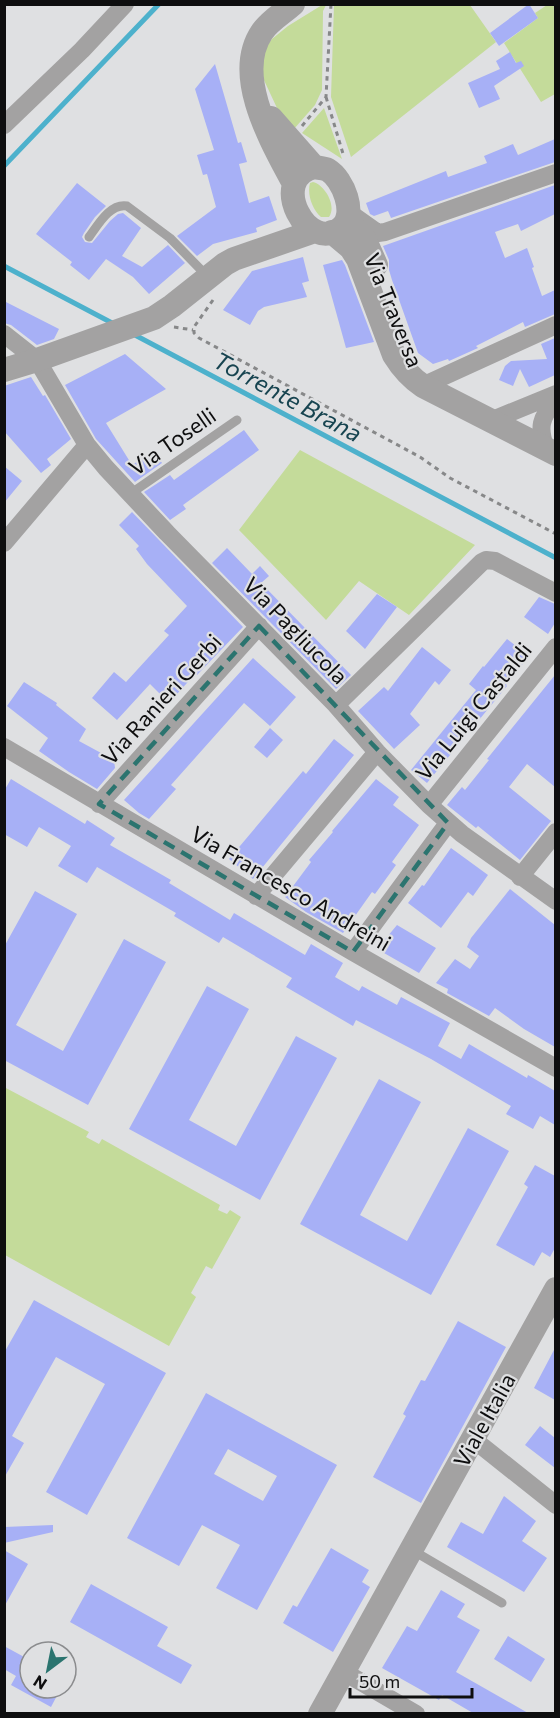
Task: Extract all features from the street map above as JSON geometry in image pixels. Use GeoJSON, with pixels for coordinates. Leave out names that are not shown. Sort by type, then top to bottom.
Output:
{"type":"FeatureCollection","features":[{"type":"Feature","properties":{"kind":"street"},"geometry":{"type":"LineString","coordinates":[[4,125],[82,50],[125,4]]}},
{"type":"Feature","properties":{"kind":"street"},"geometry":{"type":"LineString","coordinates":[[276,8],[253,50],[250,71],[268,134],[294,184],[294,200],[329,223],[378,233],[392,230],[555,173]]}},
{"type":"Feature","properties":{"kind":"street"},"geometry":{"type":"LineString","coordinates":[[4,369],[37,360],[154,318],[172,306],[212,286],[225,264],[329,223],[346,196],[337,178],[328,170],[314,167],[289,140],[257,99]]}},
{"type":"Feature","properties":{"kind":"street"},"geometry":{"type":"LineString","coordinates":[[294,184],[301,173],[314,167]]}},
{"type":"Feature","properties":{"kind":"street","name":"Via Traversa"},"geometry":{"type":"LineString","coordinates":[[329,223],[368,244],[409,357],[417,371],[433,389],[551,452]]}},
{"type":"Feature","properties":{"kind":"street"},"geometry":{"type":"LineString","coordinates":[[433,389],[555,325]]}},
{"type":"Feature","properties":{"kind":"street"},"geometry":{"type":"LineString","coordinates":[[4,333],[37,360]]}},
{"type":"Feature","properties":{"kind":"street","name":"Via Pagliucola"},"geometry":{"type":"LineString","coordinates":[[37,360],[87,445],[106,468],[336,705],[377,752],[448,823],[555,901]]}},
{"type":"Feature","properties":{"kind":"street"},"geometry":{"type":"LineString","coordinates":[[490,421],[555,394]]}},
{"type":"Feature","properties":{"kind":"street"},"geometry":{"type":"LineString","coordinates":[[551,452],[541,435],[541,427],[546,413],[555,401]]}},
{"type":"Feature","properties":{"kind":"street"},"geometry":{"type":"LineString","coordinates":[[4,543],[87,445]]}},
{"type":"Feature","properties":{"kind":"street"},"geometry":{"type":"LineString","coordinates":[[336,705],[482,562],[495,561],[555,593]]}},
{"type":"Feature","properties":{"kind":"street","name":"Via Ranieri Gerbi"},"geometry":{"type":"LineString","coordinates":[[99,804],[259,626]]}},
{"type":"Feature","properties":{"kind":"street","name":"Via Luigi Castaldi"},"geometry":{"type":"LineString","coordinates":[[429,805],[555,647]]}},
{"type":"Feature","properties":{"kind":"street","name":"Via Francesco Andreini"},"geometry":{"type":"LineString","coordinates":[[4,747],[352,952],[555,1068]]}},
{"type":"Feature","properties":{"kind":"street"},"geometry":{"type":"LineString","coordinates":[[256,896],[377,752]]}},
{"type":"Feature","properties":{"kind":"street"},"geometry":{"type":"LineString","coordinates":[[352,952],[448,823]]}},
{"type":"Feature","properties":{"kind":"street"},"geometry":{"type":"LineString","coordinates":[[520,877],[555,832]]}},
{"type":"Feature","properties":{"kind":"street","name":"Viale Italia"},"geometry":{"type":"LineString","coordinates":[[320,1713],[555,1289]]}},
{"type":"Feature","properties":{"kind":"street"},"geometry":{"type":"LineString","coordinates":[[473,1439],[555,1505]]}},
{"type":"Feature","properties":{"kind":"street"},"geometry":{"type":"LineString","coordinates":[[344,1672],[416,1713]]}},
{"type":"Feature","properties":{"kind":"lane"},"geometry":{"type":"LineString","coordinates":[[89,237],[107,214],[121,205],[127,206],[170,238],[212,286]]}},
{"type":"Feature","properties":{"kind":"lane","name":"Via Toselli"},"geometry":{"type":"LineString","coordinates":[[130,494],[237,420]]}},
{"type":"Feature","properties":{"kind":"lane"},"geometry":{"type":"LineString","coordinates":[[412,1550],[502,1603]]}},
{"type":"Feature","properties":{"kind":"path"},"geometry":{"type":"LineString","coordinates":[[331,4],[326,97],[345,159]]}},
{"type":"Feature","properties":{"kind":"path"},"geometry":{"type":"LineString","coordinates":[[297,132],[326,97]]}},
{"type":"Feature","properties":{"kind":"path"},"geometry":{"type":"LineString","coordinates":[[212,286],[194,327],[194,333],[199,338],[420,457],[450,478],[555,534]]}},
{"type":"Feature","properties":{"kind":"highlighted area"},"geometry":{"type":"Polygon","coordinates":[[[259,626],[448,823],[353,952],[99,804],[259,626]]]}},
{"type":"Feature","properties":{"kind":"green space"},"geometry":{"type":"Polygon","coordinates":[[[322,5],[326,5],[323,11],[322,90],[315,105],[294,129],[277,108],[263,78],[262,52],[272,39],[288,26],[322,5]]]}},
{"type":"Feature","properties":{"kind":"green space"},"geometry":{"type":"Polygon","coordinates":[[[334,5],[470,5],[496,42],[351,157],[331,97],[334,5]]]}},
{"type":"Feature","properties":{"kind":"green space"},"geometry":{"type":"Polygon","coordinates":[[[547,5],[555,5],[555,94],[541,102],[504,43],[538,18],[535,13],[547,5]]]}},
{"type":"Feature","properties":{"kind":"green space"},"geometry":{"type":"Polygon","coordinates":[[[324,108],[342,159],[302,133],[324,108]]]}},
{"type":"Feature","properties":{"kind":"green space"},"geometry":{"type":"Polygon","coordinates":[[[313,182],[322,187],[331,202],[329,217],[321,217],[313,206],[309,192],[310,183],[313,182]]]}},
{"type":"Feature","properties":{"kind":"green space"},"geometry":{"type":"Polygon","coordinates":[[[300,450],[475,545],[409,615],[359,581],[326,620],[239,530],[300,450]]]}},
{"type":"Feature","properties":{"kind":"green space"},"geometry":{"type":"Polygon","coordinates":[[[4,1087],[89,1132],[86,1137],[99,1144],[102,1139],[220,1205],[218,1210],[227,1214],[230,1210],[241,1217],[212,1269],[206,1266],[191,1293],[196,1297],[169,1346],[5,1255],[4,1087]]]}},
{"type":"Feature","properties":{"kind":"building"},"geometry":{"type":"Polygon","coordinates":[[[529,4],[538,18],[499,46],[490,33],[529,4]]]}},
{"type":"Feature","properties":{"kind":"building"},"geometry":{"type":"Polygon","coordinates":[[[510,52],[516,63],[521,61],[524,66],[494,86],[500,99],[479,108],[468,83],[500,69],[496,61],[510,52]]]}},
{"type":"Feature","properties":{"kind":"building"},"geometry":{"type":"Polygon","coordinates":[[[215,64],[238,143],[241,142],[247,162],[239,164],[249,203],[269,196],[277,220],[256,228],[257,232],[213,244],[197,256],[177,236],[216,207],[207,174],[203,175],[197,155],[214,150],[195,89],[215,64]]]}},
{"type":"Feature","properties":{"kind":"building"},"geometry":{"type":"Polygon","coordinates":[[[555,139],[555,162],[391,218],[388,211],[374,216],[370,214],[366,203],[446,171],[448,177],[487,163],[484,156],[513,144],[518,155],[555,139]]]}},
{"type":"Feature","properties":{"kind":"building"},"geometry":{"type":"Polygon","coordinates":[[[77,183],[106,206],[84,233],[82,237],[85,242],[92,243],[110,221],[123,213],[141,228],[122,256],[142,267],[168,245],[185,263],[149,294],[133,277],[106,259],[89,280],[70,265],[72,262],[36,234],[77,183]]]}},
{"type":"Feature","properties":{"kind":"building"},"geometry":{"type":"Polygon","coordinates":[[[555,185],[555,214],[521,231],[518,224],[495,232],[505,258],[527,248],[542,296],[555,290],[555,314],[525,327],[523,322],[476,346],[478,348],[449,361],[448,359],[433,364],[418,353],[392,280],[389,260],[383,246],[555,185]]]}},
{"type":"Feature","properties":{"kind":"building"},"geometry":{"type":"Polygon","coordinates":[[[303,257],[309,281],[302,283],[307,297],[264,307],[258,311],[250,325],[223,310],[252,271],[303,257]]]}},
{"type":"Feature","properties":{"kind":"building"},"geometry":{"type":"Polygon","coordinates":[[[342,260],[374,342],[346,348],[323,265],[342,260]]]}},
{"type":"Feature","properties":{"kind":"building"},"geometry":{"type":"Polygon","coordinates":[[[4,301],[59,329],[54,339],[37,345],[11,325],[4,323],[4,301]]]}},
{"type":"Feature","properties":{"kind":"building"},"geometry":{"type":"Polygon","coordinates":[[[555,338],[555,375],[529,387],[520,369],[513,386],[499,380],[505,366],[511,361],[547,359],[541,344],[555,338]]]}},
{"type":"Feature","properties":{"kind":"building"},"geometry":{"type":"Polygon","coordinates":[[[125,354],[166,389],[106,423],[132,465],[154,451],[162,463],[135,482],[96,439],[65,385],[125,354]]]}},
{"type":"Feature","properties":{"kind":"building"},"geometry":{"type":"Polygon","coordinates":[[[31,377],[43,396],[45,395],[71,439],[47,459],[51,465],[41,473],[4,431],[4,386],[31,377]]]}},
{"type":"Feature","properties":{"kind":"building"},"geometry":{"type":"Polygon","coordinates":[[[244,430],[259,450],[183,505],[186,509],[170,520],[144,492],[170,475],[174,480],[244,430]]]}},
{"type":"Feature","properties":{"kind":"building"},"geometry":{"type":"Polygon","coordinates":[[[4,466],[22,481],[4,503],[4,466]]]}},
{"type":"Feature","properties":{"kind":"building"},"geometry":{"type":"Polygon","coordinates":[[[132,512],[243,627],[169,703],[150,684],[117,720],[92,698],[114,672],[126,682],[169,635],[164,631],[187,606],[147,564],[136,549],[139,546],[119,525],[132,512]]]}},
{"type":"Feature","properties":{"kind":"building"},"geometry":{"type":"Polygon","coordinates":[[[227,548],[252,574],[260,566],[269,576],[261,583],[351,675],[336,689],[212,563],[227,548]]]}},
{"type":"Feature","properties":{"kind":"building"},"geometry":{"type":"Polygon","coordinates":[[[377,594],[397,607],[365,649],[346,631],[377,594]]]}},
{"type":"Feature","properties":{"kind":"building"},"geometry":{"type":"Polygon","coordinates":[[[539,597],[555,604],[555,623],[548,634],[524,617],[539,597]]]}},
{"type":"Feature","properties":{"kind":"building"},"geometry":{"type":"Polygon","coordinates":[[[507,639],[529,656],[427,783],[411,770],[476,690],[469,684],[507,639]]]}},
{"type":"Feature","properties":{"kind":"building"},"geometry":{"type":"Polygon","coordinates":[[[422,647],[451,670],[439,685],[435,681],[410,714],[420,725],[394,749],[358,711],[384,687],[388,691],[422,647]]]}},
{"type":"Feature","properties":{"kind":"building"},"geometry":{"type":"Polygon","coordinates":[[[253,658],[296,697],[270,726],[244,703],[171,785],[176,789],[149,819],[139,813],[124,800],[253,658]]]}},
{"type":"Feature","properties":{"kind":"building"},"geometry":{"type":"Polygon","coordinates":[[[555,675],[555,787],[527,764],[509,787],[551,821],[520,860],[478,826],[476,828],[447,805],[462,787],[465,790],[555,675]]]}},
{"type":"Feature","properties":{"kind":"building"},"geometry":{"type":"Polygon","coordinates":[[[24,682],[57,703],[56,705],[86,729],[79,741],[114,760],[115,768],[97,789],[39,751],[48,738],[7,706],[24,682]]]}},
{"type":"Feature","properties":{"kind":"building"},"geometry":{"type":"Polygon","coordinates":[[[270,728],[283,740],[267,758],[254,747],[270,728]]]}},
{"type":"Feature","properties":{"kind":"building"},"geometry":{"type":"Polygon","coordinates":[[[334,739],[354,755],[253,879],[229,859],[303,771],[306,774],[334,739]]]}},
{"type":"Feature","properties":{"kind":"building"},"geometry":{"type":"Polygon","coordinates":[[[11,779],[85,824],[87,820],[115,838],[110,845],[171,880],[169,883],[230,920],[234,913],[305,955],[311,944],[343,963],[335,977],[359,991],[362,986],[397,1005],[401,997],[450,1023],[438,1046],[461,1059],[469,1044],[527,1078],[528,1075],[555,1091],[555,1125],[540,1116],[533,1129],[506,1114],[511,1106],[431,1059],[356,1020],[353,1026],[286,987],[292,978],[223,937],[219,943],[174,916],[176,913],[97,867],[87,883],[58,866],[71,846],[39,827],[27,847],[4,834],[4,791],[11,779]]]}},
{"type":"Feature","properties":{"kind":"building"},"geometry":{"type":"Polygon","coordinates":[[[376,779],[399,797],[393,805],[419,825],[392,862],[396,865],[375,894],[372,892],[343,933],[285,897],[311,862],[309,860],[376,779]]]}},
{"type":"Feature","properties":{"kind":"building"},"geometry":{"type":"Polygon","coordinates":[[[451,848],[488,875],[473,896],[468,892],[441,928],[408,903],[422,885],[424,886],[451,848]]]}},
{"type":"Feature","properties":{"kind":"building"},"geometry":{"type":"Polygon","coordinates":[[[510,889],[555,925],[555,1047],[524,1029],[495,1008],[489,1016],[447,993],[448,989],[436,983],[455,959],[470,969],[479,956],[467,947],[471,938],[510,889]]]}},
{"type":"Feature","properties":{"kind":"building"},"geometry":{"type":"Polygon","coordinates":[[[35,891],[77,914],[16,1025],[63,1051],[124,939],[166,962],[88,1105],[4,1060],[4,947],[35,891]]]}},
{"type":"Feature","properties":{"kind":"building"},"geometry":{"type":"Polygon","coordinates":[[[397,925],[436,948],[419,973],[377,949],[397,925]]]}},
{"type":"Feature","properties":{"kind":"building"},"geometry":{"type":"Polygon","coordinates":[[[207,986],[249,1009],[189,1120],[236,1146],[296,1036],[337,1058],[260,1200],[129,1129],[207,986]]]}},
{"type":"Feature","properties":{"kind":"building"},"geometry":{"type":"Polygon","coordinates":[[[379,1079],[421,1102],[360,1215],[407,1241],[468,1128],[509,1151],[431,1295],[300,1224],[379,1079]]]}},
{"type":"Feature","properties":{"kind":"building"},"geometry":{"type":"Polygon","coordinates":[[[535,1165],[555,1176],[555,1248],[550,1257],[542,1252],[534,1266],[496,1245],[528,1187],[524,1184],[535,1165]]]}},
{"type":"Feature","properties":{"kind":"building"},"geometry":{"type":"Polygon","coordinates":[[[34,1300],[166,1373],[87,1515],[46,1492],[105,1384],[56,1357],[12,1436],[24,1443],[4,1478],[4,1353],[34,1300]]]}},
{"type":"Feature","properties":{"kind":"building"},"geometry":{"type":"Polygon","coordinates":[[[458,1321],[506,1347],[421,1503],[373,1477],[406,1416],[403,1414],[421,1380],[425,1381],[458,1321]]]}},
{"type":"Feature","properties":{"kind":"building"},"geometry":{"type":"Polygon","coordinates":[[[555,1348],[555,1400],[534,1388],[555,1348]]]}},
{"type":"Feature","properties":{"kind":"building"},"geometry":{"type":"Polygon","coordinates":[[[206,1393],[337,1465],[257,1610],[216,1588],[240,1545],[202,1525],[179,1566],[127,1538],[206,1393]],[[228,1449],[214,1474],[263,1501],[277,1476],[228,1449]]]}},
{"type":"Feature","properties":{"kind":"building"},"geometry":{"type":"Polygon","coordinates":[[[540,1426],[555,1438],[555,1468],[525,1445],[540,1426]]]}},
{"type":"Feature","properties":{"kind":"building"},"geometry":{"type":"Polygon","coordinates":[[[504,1496],[536,1521],[522,1541],[547,1558],[524,1592],[447,1547],[461,1522],[483,1534],[504,1496]]]}},
{"type":"Feature","properties":{"kind":"building"},"geometry":{"type":"Polygon","coordinates":[[[53,1525],[53,1532],[4,1543],[4,1527],[53,1525]]]}},
{"type":"Feature","properties":{"kind":"building"},"geometry":{"type":"Polygon","coordinates":[[[331,1548],[369,1570],[362,1582],[370,1587],[333,1652],[283,1623],[293,1605],[297,1607],[331,1548]]]}},
{"type":"Feature","properties":{"kind":"building"},"geometry":{"type":"Polygon","coordinates":[[[4,1550],[28,1564],[4,1607],[4,1550]]]}},
{"type":"Feature","properties":{"kind":"building"},"geometry":{"type":"Polygon","coordinates":[[[91,1584],[168,1627],[157,1646],[192,1665],[181,1684],[70,1622],[91,1584]]]}},
{"type":"Feature","properties":{"kind":"building"},"geometry":{"type":"Polygon","coordinates":[[[441,1590],[465,1604],[457,1617],[480,1630],[456,1672],[528,1713],[473,1713],[442,1695],[439,1700],[382,1668],[407,1626],[417,1631],[441,1590]]]}},
{"type":"Feature","properties":{"kind":"building"},"geometry":{"type":"Polygon","coordinates":[[[508,1636],[545,1659],[531,1682],[494,1659],[508,1636]]]}},
{"type":"Feature","properties":{"kind":"building"},"geometry":{"type":"Polygon","coordinates":[[[4,1646],[18,1654],[18,1689],[11,1685],[16,1676],[4,1669],[4,1646]]]}},
{"type":"Feature","properties":{"kind":"building"},"geometry":{"type":"Polygon","coordinates":[[[38,1700],[55,1700],[51,1707],[38,1700]]]}},
{"type":"Feature","properties":{"kind":"waterway","name":"Torrente Brana"},"geometry":{"type":"LineString","coordinates":[[4,166],[159,4]]}},
{"type":"Feature","properties":{"kind":"waterway","name":"Torrente Brana"},"geometry":{"type":"LineString","coordinates":[[4,266],[114,324]]}},
{"type":"Feature","properties":{"kind":"waterway","name":"Torrente Brana"},"geometry":{"type":"LineString","coordinates":[[133,334],[556,558]]}}]}
